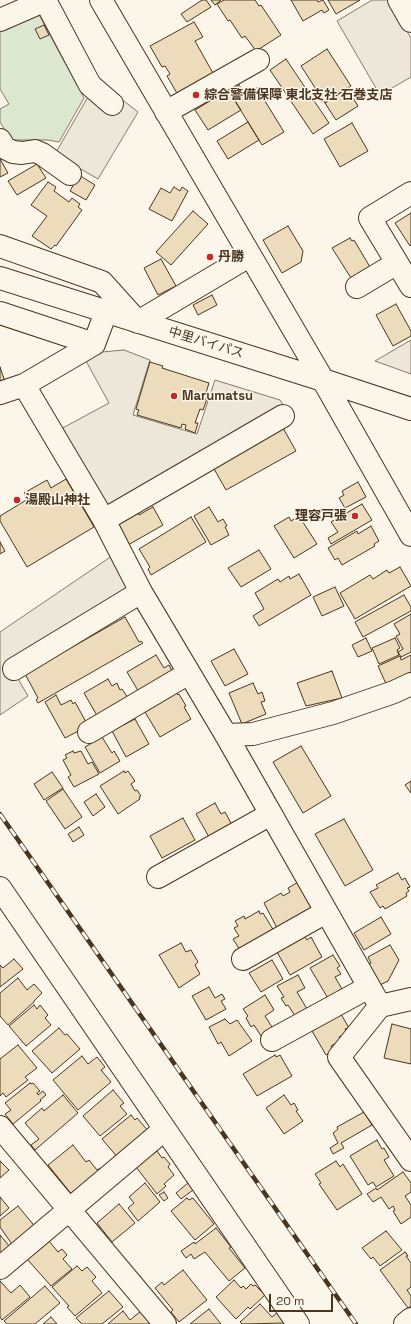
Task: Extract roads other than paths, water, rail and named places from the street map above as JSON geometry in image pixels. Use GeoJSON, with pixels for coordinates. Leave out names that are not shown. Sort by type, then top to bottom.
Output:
{"type":"FeatureCollection","features":[{"type":"Feature","properties":{"kind":"street"},"geometry":{"type":"LineString","coordinates":[[0,20],[46,0],[90,85],[112,104]]}},
{"type":"Feature","properties":{"kind":"street"},"geometry":{"type":"LineString","coordinates":[[101,0],[249,256],[323,380],[411,535]]}},
{"type":"Feature","properties":{"kind":"street"},"geometry":{"type":"LineString","coordinates":[[399,0],[411,21]]}},
{"type":"Feature","properties":{"kind":"street"},"geometry":{"type":"LineString","coordinates":[[166,112],[258,60]]}},
{"type":"Feature","properties":{"kind":"street"},"geometry":{"type":"LineString","coordinates":[[0,140],[5,148],[13,152],[22,153],[34,151],[42,154],[70,174]]}},
{"type":"Feature","properties":{"kind":"street"},"geometry":{"type":"LineString","coordinates":[[411,194],[370,218],[411,286]]}},
{"type":"Feature","properties":{"kind":"street"},"geometry":{"type":"LineString","coordinates":[[0,246],[102,282],[138,322],[249,256]]}},
{"type":"Feature","properties":{"kind":"street"},"geometry":{"type":"LineString","coordinates":[[357,287],[397,263]]}},
{"type":"Feature","properties":{"kind":"street","name":"中里バイパス"},"geometry":{"type":"LineString","coordinates":[[0,278],[71,302],[323,380],[411,409]]}},
{"type":"Feature","properties":{"kind":"street"},"geometry":{"type":"LineString","coordinates":[[0,393],[24,385],[94,344],[106,312]]}},
{"type":"Feature","properties":{"kind":"street"},"geometry":{"type":"LineString","coordinates":[[0,314],[94,344]]}},
{"type":"Feature","properties":{"kind":"street"},"geometry":{"type":"LineString","coordinates":[[24,385],[104,520],[141,592],[226,735],[380,1006]]}},
{"type":"Feature","properties":{"kind":"street"},"geometry":{"type":"LineString","coordinates":[[104,520],[282,416]]}},
{"type":"Feature","properties":{"kind":"street"},"geometry":{"type":"LineString","coordinates":[[14,669],[141,592]]}},
{"type":"Feature","properties":{"kind":"street"},"geometry":{"type":"LineString","coordinates":[[89,732],[189,673]]}},
{"type":"Feature","properties":{"kind":"street"},"geometry":{"type":"LineString","coordinates":[[226,735],[253,734],[332,713],[394,692],[411,684]]}},
{"type":"Feature","properties":{"kind":"street"},"geometry":{"type":"LineString","coordinates":[[158,877],[271,814]]}},
{"type":"Feature","properties":{"kind":"street"},"geometry":{"type":"LineString","coordinates":[[4,902],[165,1129],[298,1324]]}},
{"type":"Feature","properties":{"kind":"street"},"geometry":{"type":"LineString","coordinates":[[243,959],[326,912]]}},
{"type":"Feature","properties":{"kind":"street"},"geometry":{"type":"LineString","coordinates":[[272,1040],[369,986]]}},
{"type":"Feature","properties":{"kind":"street"},"geometry":{"type":"LineString","coordinates":[[411,999],[380,1006],[339,1058],[411,1160]]}},
{"type":"Feature","properties":{"kind":"street"},"geometry":{"type":"LineString","coordinates":[[0,1127],[165,1324]]}},
{"type":"Feature","properties":{"kind":"street"},"geometry":{"type":"LineString","coordinates":[[0,1268],[165,1129]]}},
{"type":"Feature","properties":{"kind":"street"},"geometry":{"type":"LineString","coordinates":[[405,1324],[411,1319]]}},
{"type":"Feature","properties":{"kind":"railway"},"geometry":{"type":"LineString","coordinates":[[0,814],[356,1324]]}},
{"type":"Feature","properties":{"kind":"place","name":"綜合警備保障 東北支社 石巻支店"},"geometry":{"type":"Point","coordinates":[196,95]}},
{"type":"Feature","properties":{"kind":"place","name":"丹勝"},"geometry":{"type":"Point","coordinates":[210,257]}},
{"type":"Feature","properties":{"kind":"place","name":"Marumatsu"},"geometry":{"type":"Point","coordinates":[174,396]}},
{"type":"Feature","properties":{"kind":"place","name":"湯殿山神社"},"geometry":{"type":"Point","coordinates":[17,500]}},
{"type":"Feature","properties":{"kind":"place","name":"理容戸張"},"geometry":{"type":"Point","coordinates":[355,516]}}]}
